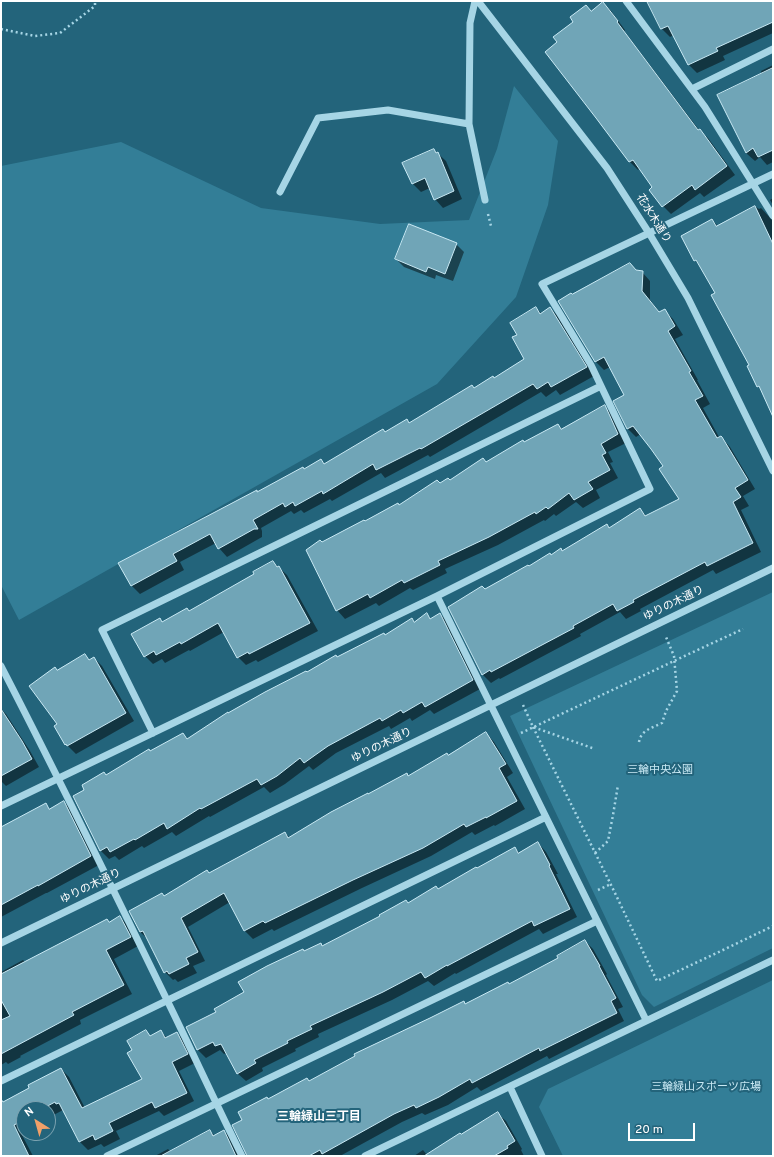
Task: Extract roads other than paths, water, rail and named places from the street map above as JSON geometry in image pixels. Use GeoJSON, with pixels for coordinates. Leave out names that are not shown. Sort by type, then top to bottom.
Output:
{"type":"FeatureCollection","features":[{"type":"Feature","properties":{"kind":"street"},"geometry":{"type":"LineString","coordinates":[[475,1],[470,23],[469,124],[485,200]]}},
{"type":"Feature","properties":{"kind":"street","name":"花水木通り"},"geometry":{"type":"LineString","coordinates":[[478,1],[607,168],[649,233],[692,305],[773,471]]}},
{"type":"Feature","properties":{"kind":"street"},"geometry":{"type":"LineString","coordinates":[[626,1],[705,107],[773,216]]}},
{"type":"Feature","properties":{"kind":"street"},"geometry":{"type":"LineString","coordinates":[[692,89],[773,49]]}},
{"type":"Feature","properties":{"kind":"street"},"geometry":{"type":"LineString","coordinates":[[280,192],[318,118],[388,110],[469,124]]}},
{"type":"Feature","properties":{"kind":"street"},"geometry":{"type":"LineString","coordinates":[[1,806],[437,596],[650,489],[591,365],[542,284],[773,174]]}},
{"type":"Feature","properties":{"kind":"street"},"geometry":{"type":"LineString","coordinates":[[153,733],[102,630],[601,386]]}},
{"type":"Feature","properties":{"kind":"street","name":"ゆりの木通り"},"geometry":{"type":"LineString","coordinates":[[1,943],[773,568]]}},
{"type":"Feature","properties":{"kind":"street"},"geometry":{"type":"LineString","coordinates":[[437,596],[646,1020]]}},
{"type":"Feature","properties":{"kind":"street"},"geometry":{"type":"LineString","coordinates":[[1,666],[59,779],[242,1156]]}},
{"type":"Feature","properties":{"kind":"street"},"geometry":{"type":"LineString","coordinates":[[1,1081],[546,817]]}},
{"type":"Feature","properties":{"kind":"street"},"geometry":{"type":"LineString","coordinates":[[107,1156],[597,921]]}},
{"type":"Feature","properties":{"kind":"street"},"geometry":{"type":"LineString","coordinates":[[365,1156],[773,960]]}},
{"type":"Feature","properties":{"kind":"street"},"geometry":{"type":"LineString","coordinates":[[510,1087],[542,1156]]}},
{"type":"Feature","properties":{"kind":"district","name":"三輪緑山三丁目"},"geometry":{"type":"Point","coordinates":[319,1118]}},
{"type":"Feature","properties":{"kind":"park label","name":"三輪中央公園"},"geometry":{"type":"Point","coordinates":[660,771]}},
{"type":"Feature","properties":{"kind":"park label","name":"三輪緑山スポーツ広場"},"geometry":{"type":"Point","coordinates":[706,1088]}}]}
